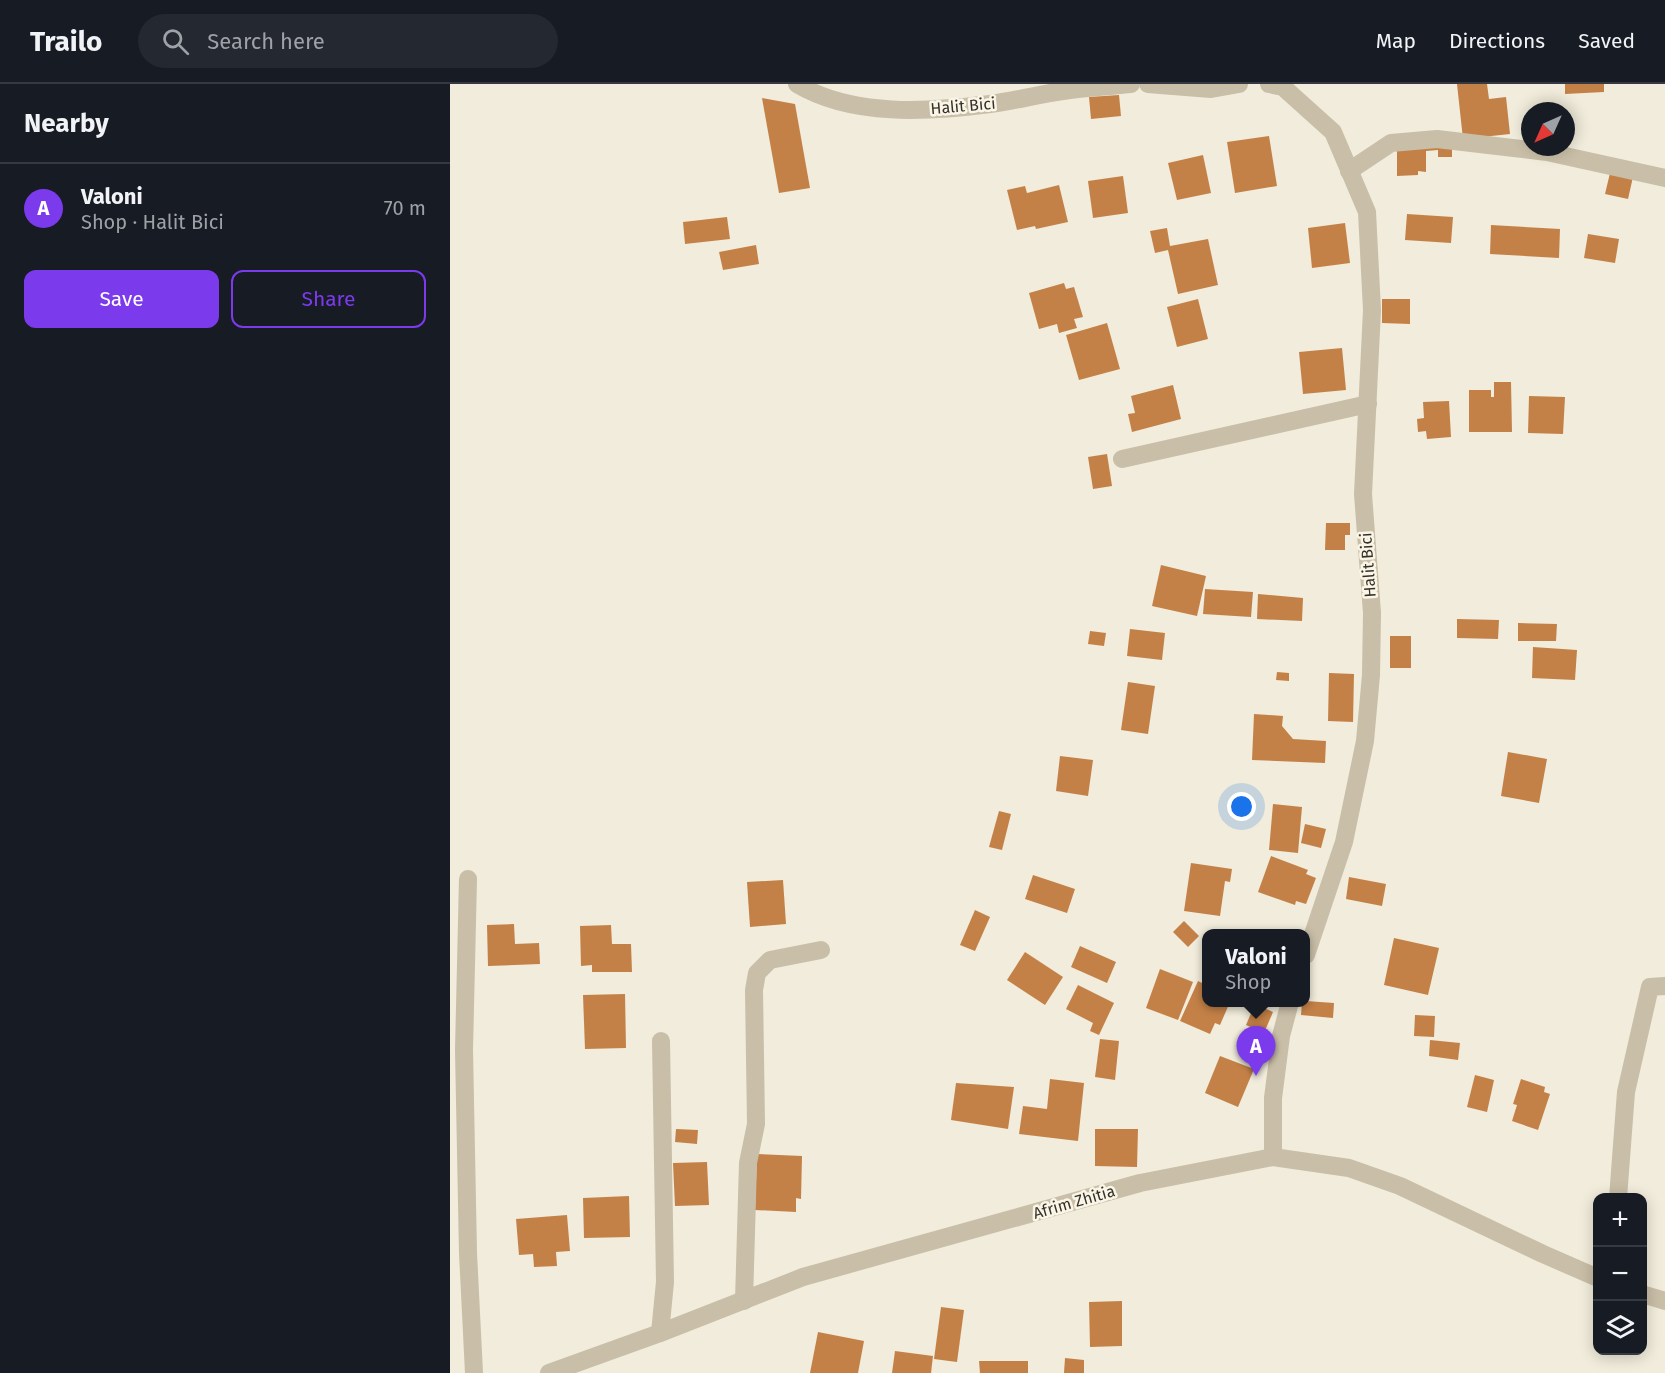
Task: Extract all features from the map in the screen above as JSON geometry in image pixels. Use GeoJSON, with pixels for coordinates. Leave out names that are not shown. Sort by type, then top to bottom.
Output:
{"type":"FeatureCollection","features":[{"type":"Feature","properties":{"kind":"street","name":"Halit Bici"},"geometry":{"type":"LineString","coordinates":[[797,84],[830,97],[876,109],[926,110],[992,104],[1063,91],[1131,84]]}},
{"type":"Feature","properties":{"kind":"street"},"geometry":{"type":"LineString","coordinates":[[1148,84],[1210,89],[1239,84]]}},
{"type":"Feature","properties":{"kind":"street","name":"Halit Bici"},"geometry":{"type":"LineString","coordinates":[[1269,84],[1283,87],[1333,132],[1366,212],[1372,310],[1363,494],[1372,614],[1371,675],[1365,741],[1344,842],[1310,941]]}},
{"type":"Feature","properties":{"kind":"street"},"geometry":{"type":"LineString","coordinates":[[1349,171],[1391,144],[1437,139],[1547,152],[1665,178]]}},
{"type":"Feature","properties":{"kind":"street"},"geometry":{"type":"LineString","coordinates":[[1122,459],[1368,404]]}},
{"type":"Feature","properties":{"kind":"street"},"geometry":{"type":"LineString","coordinates":[[468,879],[464,1050],[468,1253],[474,1373]]}},
{"type":"Feature","properties":{"kind":"street"},"geometry":{"type":"LineString","coordinates":[[744,1301],[748,1163],[756,1124],[754,990],[757,973],[770,960],[821,950]]}},
{"type":"Feature","properties":{"kind":"street"},"geometry":{"type":"LineString","coordinates":[[1618,1193],[1626,1092],[1650,987],[1665,986]]}},
{"type":"Feature","properties":{"kind":"street"},"geometry":{"type":"LineString","coordinates":[[1273,1156],[1273,1098],[1281,1036],[1289,1007]]}},
{"type":"Feature","properties":{"kind":"street"},"geometry":{"type":"LineString","coordinates":[[660,1334],[665,1282],[661,1041]]}},
{"type":"Feature","properties":{"kind":"street","name":"Afrim Zhitia"},"geometry":{"type":"LineString","coordinates":[[549,1373],[660,1334],[803,1277],[1140,1183],[1273,1156],[1349,1168],[1400,1186],[1593,1276]]}},
{"type":"Feature","properties":{"kind":"street"},"geometry":{"type":"LineString","coordinates":[[1647,1296],[1665,1301]]}},
{"type":"Feature","properties":{"kind":"building"},"geometry":{"type":"Polygon","coordinates":[[[1457,84],[1487,84],[1489,99],[1506,97],[1510,134],[1463,139],[1457,84]]]}},
{"type":"Feature","properties":{"kind":"building"},"geometry":{"type":"Polygon","coordinates":[[[1565,84],[1604,84],[1604,92],[1565,94],[1565,84]]]}},
{"type":"Feature","properties":{"kind":"building"},"geometry":{"type":"Polygon","coordinates":[[[1119,95],[1121,116],[1091,119],[1089,97],[1119,95]]]}},
{"type":"Feature","properties":{"kind":"building"},"geometry":{"type":"Polygon","coordinates":[[[762,98],[795,104],[810,188],[779,193],[762,98]]]}},
{"type":"Feature","properties":{"kind":"building"},"geometry":{"type":"Polygon","coordinates":[[[1269,136],[1277,186],[1235,193],[1227,142],[1269,136]]]}},
{"type":"Feature","properties":{"kind":"building"},"geometry":{"type":"Polygon","coordinates":[[[1397,148],[1452,148],[1452,157],[1438,157],[1438,150],[1426,151],[1426,172],[1418,171],[1418,175],[1397,176],[1397,148]]]}},
{"type":"Feature","properties":{"kind":"building"},"geometry":{"type":"Polygon","coordinates":[[[1203,155],[1211,193],[1177,200],[1168,163],[1203,155]]]}},
{"type":"Feature","properties":{"kind":"building"},"geometry":{"type":"Polygon","coordinates":[[[1610,173],[1633,177],[1628,199],[1605,194],[1610,173]]]}},
{"type":"Feature","properties":{"kind":"building"},"geometry":{"type":"Polygon","coordinates":[[[1123,176],[1128,213],[1093,218],[1088,181],[1123,176]]]}},
{"type":"Feature","properties":{"kind":"building"},"geometry":{"type":"Polygon","coordinates":[[[1059,185],[1068,222],[1036,229],[1035,226],[1017,230],[1007,190],[1025,186],[1027,193],[1059,185]]]}},
{"type":"Feature","properties":{"kind":"building"},"geometry":{"type":"Polygon","coordinates":[[[1407,214],[1453,217],[1451,243],[1405,240],[1407,214]]]}},
{"type":"Feature","properties":{"kind":"building"},"geometry":{"type":"Polygon","coordinates":[[[727,217],[730,239],[685,244],[683,222],[727,217]]]}},
{"type":"Feature","properties":{"kind":"building"},"geometry":{"type":"Polygon","coordinates":[[[1345,223],[1350,263],[1312,268],[1308,228],[1345,223]]]}},
{"type":"Feature","properties":{"kind":"building"},"geometry":{"type":"Polygon","coordinates":[[[1491,225],[1560,229],[1559,258],[1490,254],[1491,225]]]}},
{"type":"Feature","properties":{"kind":"building"},"geometry":{"type":"Polygon","coordinates":[[[1167,228],[1170,246],[1208,239],[1218,285],[1178,294],[1168,250],[1155,253],[1150,231],[1167,228]]]}},
{"type":"Feature","properties":{"kind":"building"},"geometry":{"type":"Polygon","coordinates":[[[1588,234],[1619,239],[1615,263],[1584,258],[1588,234]]]}},
{"type":"Feature","properties":{"kind":"building"},"geometry":{"type":"Polygon","coordinates":[[[756,245],[759,264],[723,270],[719,252],[756,245]]]}},
{"type":"Feature","properties":{"kind":"building"},"geometry":{"type":"Polygon","coordinates":[[[1064,283],[1066,289],[1074,287],[1083,317],[1074,319],[1077,328],[1059,333],[1057,324],[1039,329],[1029,293],[1064,283]]]}},
{"type":"Feature","properties":{"kind":"building"},"geometry":{"type":"Polygon","coordinates":[[[1198,299],[1208,339],[1177,347],[1167,307],[1198,299]]]}},
{"type":"Feature","properties":{"kind":"building"},"geometry":{"type":"Polygon","coordinates":[[[1382,299],[1410,299],[1410,324],[1382,323],[1382,299]]]}},
{"type":"Feature","properties":{"kind":"building"},"geometry":{"type":"Polygon","coordinates":[[[1107,323],[1120,369],[1079,380],[1066,335],[1107,323]]]}},
{"type":"Feature","properties":{"kind":"building"},"geometry":{"type":"Polygon","coordinates":[[[1342,348],[1346,390],[1303,394],[1299,352],[1342,348]]]}},
{"type":"Feature","properties":{"kind":"building"},"geometry":{"type":"Polygon","coordinates":[[[1494,382],[1511,382],[1512,432],[1469,432],[1469,390],[1491,390],[1491,397],[1494,397],[1494,382]]]}},
{"type":"Feature","properties":{"kind":"building"},"geometry":{"type":"Polygon","coordinates":[[[1173,385],[1181,419],[1132,432],[1128,414],[1135,413],[1131,396],[1173,385]]]}},
{"type":"Feature","properties":{"kind":"building"},"geometry":{"type":"Polygon","coordinates":[[[1529,396],[1565,397],[1563,434],[1528,433],[1529,396]]]}},
{"type":"Feature","properties":{"kind":"building"},"geometry":{"type":"Polygon","coordinates":[[[1449,401],[1451,437],[1427,439],[1426,431],[1418,432],[1417,419],[1424,418],[1423,402],[1449,401]]]}},
{"type":"Feature","properties":{"kind":"building"},"geometry":{"type":"Polygon","coordinates":[[[1107,454],[1112,486],[1093,489],[1088,457],[1107,454]]]}},
{"type":"Feature","properties":{"kind":"building"},"geometry":{"type":"Polygon","coordinates":[[[1326,523],[1350,523],[1350,535],[1345,535],[1345,550],[1325,550],[1326,523]]]}},
{"type":"Feature","properties":{"kind":"building"},"geometry":{"type":"Polygon","coordinates":[[[1161,565],[1206,576],[1197,616],[1152,606],[1161,565]]]}},
{"type":"Feature","properties":{"kind":"building"},"geometry":{"type":"Polygon","coordinates":[[[1205,589],[1253,592],[1251,617],[1203,614],[1205,589]]]}},
{"type":"Feature","properties":{"kind":"building"},"geometry":{"type":"Polygon","coordinates":[[[1258,594],[1303,598],[1302,621],[1257,619],[1258,594]]]}},
{"type":"Feature","properties":{"kind":"building"},"geometry":{"type":"Polygon","coordinates":[[[1457,619],[1499,620],[1498,639],[1457,638],[1457,619]]]}},
{"type":"Feature","properties":{"kind":"building"},"geometry":{"type":"Polygon","coordinates":[[[1518,623],[1557,624],[1556,641],[1518,641],[1518,623]]]}},
{"type":"Feature","properties":{"kind":"building"},"geometry":{"type":"Polygon","coordinates":[[[1130,629],[1165,633],[1162,660],[1127,656],[1130,629]]]}},
{"type":"Feature","properties":{"kind":"building"},"geometry":{"type":"Polygon","coordinates":[[[1090,631],[1106,633],[1104,646],[1088,644],[1090,631]]]}},
{"type":"Feature","properties":{"kind":"building"},"geometry":{"type":"Polygon","coordinates":[[[1390,636],[1411,636],[1411,668],[1390,668],[1390,636]]]}},
{"type":"Feature","properties":{"kind":"building"},"geometry":{"type":"Polygon","coordinates":[[[1533,647],[1577,650],[1575,680],[1532,678],[1533,647]]]}},
{"type":"Feature","properties":{"kind":"building"},"geometry":{"type":"Polygon","coordinates":[[[1277,672],[1289,673],[1289,681],[1276,680],[1277,672]]]}},
{"type":"Feature","properties":{"kind":"building"},"geometry":{"type":"Polygon","coordinates":[[[1329,673],[1354,674],[1353,722],[1328,721],[1329,673]]]}},
{"type":"Feature","properties":{"kind":"building"},"geometry":{"type":"Polygon","coordinates":[[[1128,682],[1155,686],[1148,734],[1121,730],[1128,682]]]}},
{"type":"Feature","properties":{"kind":"building"},"geometry":{"type":"Polygon","coordinates":[[[1254,714],[1283,716],[1282,726],[1293,739],[1326,741],[1325,763],[1252,760],[1254,714]]]}},
{"type":"Feature","properties":{"kind":"building"},"geometry":{"type":"Polygon","coordinates":[[[1508,752],[1547,759],[1539,803],[1501,796],[1508,752]]]}},
{"type":"Feature","properties":{"kind":"building"},"geometry":{"type":"Polygon","coordinates":[[[1060,756],[1093,760],[1088,796],[1056,791],[1060,756]]]}},
{"type":"Feature","properties":{"kind":"building"},"geometry":{"type":"Polygon","coordinates":[[[1273,804],[1302,807],[1298,853],[1269,850],[1273,804]]]}},
{"type":"Feature","properties":{"kind":"building"},"geometry":{"type":"Polygon","coordinates":[[[999,811],[1011,814],[1002,850],[989,847],[999,811]]]}},
{"type":"Feature","properties":{"kind":"building"},"geometry":{"type":"Polygon","coordinates":[[[1305,824],[1326,829],[1321,848],[1301,843],[1305,824]]]}},
{"type":"Feature","properties":{"kind":"building"},"geometry":{"type":"Polygon","coordinates":[[[1271,856],[1308,870],[1306,874],[1316,878],[1306,904],[1296,901],[1295,905],[1258,892],[1271,856]]]}},
{"type":"Feature","properties":{"kind":"building"},"geometry":{"type":"Polygon","coordinates":[[[1191,863],[1232,869],[1230,882],[1225,881],[1220,916],[1184,911],[1191,863]]]}},
{"type":"Feature","properties":{"kind":"building"},"geometry":{"type":"Polygon","coordinates":[[[1033,875],[1075,889],[1067,913],[1025,899],[1033,875]]]}},
{"type":"Feature","properties":{"kind":"building"},"geometry":{"type":"Polygon","coordinates":[[[1349,877],[1386,884],[1382,906],[1346,899],[1349,877]]]}},
{"type":"Feature","properties":{"kind":"building"},"geometry":{"type":"Polygon","coordinates":[[[783,880],[786,924],[750,927],[747,882],[783,880]]]}},
{"type":"Feature","properties":{"kind":"building"},"geometry":{"type":"Polygon","coordinates":[[[975,910],[990,917],[975,951],[960,945],[975,910]]]}},
{"type":"Feature","properties":{"kind":"building"},"geometry":{"type":"Polygon","coordinates":[[[1184,921],[1199,936],[1188,947],[1173,932],[1184,921]]]}},
{"type":"Feature","properties":{"kind":"building"},"geometry":{"type":"Polygon","coordinates":[[[514,924],[515,944],[539,943],[540,964],[488,966],[487,925],[514,924]]]}},
{"type":"Feature","properties":{"kind":"building"},"geometry":{"type":"Polygon","coordinates":[[[611,925],[612,944],[631,944],[632,972],[592,972],[592,965],[581,966],[580,926],[611,925]]]}},
{"type":"Feature","properties":{"kind":"building"},"geometry":{"type":"Polygon","coordinates":[[[1394,938],[1439,948],[1428,995],[1384,985],[1394,938]]]}},
{"type":"Feature","properties":{"kind":"building"},"geometry":{"type":"Polygon","coordinates":[[[1080,946],[1116,962],[1107,983],[1071,967],[1080,946]]]}},
{"type":"Feature","properties":{"kind":"building"},"geometry":{"type":"Polygon","coordinates":[[[1025,952],[1063,977],[1045,1005],[1007,980],[1025,952]]]}},
{"type":"Feature","properties":{"kind":"building"},"geometry":{"type":"Polygon","coordinates":[[[1160,969],[1193,982],[1178,1020],[1146,1008],[1160,969]]]}},
{"type":"Feature","properties":{"kind":"building"},"geometry":{"type":"Polygon","coordinates":[[[1198,981],[1202,983],[1202,1007],[1228,1007],[1220,1025],[1215,1023],[1210,1034],[1180,1021],[1198,981]]]}},
{"type":"Feature","properties":{"kind":"building"},"geometry":{"type":"Polygon","coordinates":[[[1078,985],[1114,1003],[1099,1035],[1090,1031],[1093,1023],[1066,1009],[1078,985]]]}},
{"type":"Feature","properties":{"kind":"building"},"geometry":{"type":"Polygon","coordinates":[[[625,994],[626,1048],[585,1049],[583,995],[625,994]]]}},
{"type":"Feature","properties":{"kind":"building"},"geometry":{"type":"Polygon","coordinates":[[[1310,1001],[1334,1003],[1333,1018],[1301,1015],[1302,1007],[1310,1007],[1310,1001]]]}},
{"type":"Feature","properties":{"kind":"building"},"geometry":{"type":"Polygon","coordinates":[[[1254,1007],[1262,1007],[1273,1012],[1264,1033],[1246,1025],[1254,1007]]]}},
{"type":"Feature","properties":{"kind":"building"},"geometry":{"type":"Polygon","coordinates":[[[1415,1015],[1435,1016],[1434,1037],[1414,1036],[1415,1015]]]}},
{"type":"Feature","properties":{"kind":"building"},"geometry":{"type":"Polygon","coordinates":[[[1100,1039],[1119,1041],[1115,1080],[1095,1077],[1100,1039]]]}},
{"type":"Feature","properties":{"kind":"building"},"geometry":{"type":"Polygon","coordinates":[[[1430,1040],[1460,1043],[1458,1060],[1429,1056],[1430,1040]]]}},
{"type":"Feature","properties":{"kind":"building"},"geometry":{"type":"Polygon","coordinates":[[[1220,1056],[1254,1069],[1238,1107],[1205,1093],[1220,1056]]]}},
{"type":"Feature","properties":{"kind":"building"},"geometry":{"type":"Polygon","coordinates":[[[1475,1075],[1494,1080],[1487,1112],[1467,1107],[1475,1075]]]}},
{"type":"Feature","properties":{"kind":"building"},"geometry":{"type":"Polygon","coordinates":[[[1050,1079],[1084,1083],[1078,1141],[1019,1134],[1023,1106],[1047,1109],[1050,1079]]]}},
{"type":"Feature","properties":{"kind":"building"},"geometry":{"type":"Polygon","coordinates":[[[1521,1079],[1545,1087],[1544,1092],[1550,1094],[1538,1130],[1512,1121],[1517,1105],[1513,1104],[1521,1079]]]}},
{"type":"Feature","properties":{"kind":"building"},"geometry":{"type":"Polygon","coordinates":[[[956,1083],[1014,1087],[1008,1129],[951,1120],[956,1083]]]}},
{"type":"Feature","properties":{"kind":"building"},"geometry":{"type":"Polygon","coordinates":[[[676,1129],[698,1130],[697,1144],[675,1142],[676,1129]]]}},
{"type":"Feature","properties":{"kind":"building"},"geometry":{"type":"Polygon","coordinates":[[[1095,1129],[1138,1129],[1137,1167],[1095,1166],[1095,1129]]]}},
{"type":"Feature","properties":{"kind":"building"},"geometry":{"type":"Polygon","coordinates":[[[757,1154],[802,1156],[801,1199],[796,1198],[796,1212],[755,1210],[757,1154]]]}},
{"type":"Feature","properties":{"kind":"building"},"geometry":{"type":"Polygon","coordinates":[[[707,1162],[709,1205],[675,1206],[673,1163],[707,1162]]]}},
{"type":"Feature","properties":{"kind":"building"},"geometry":{"type":"Polygon","coordinates":[[[629,1196],[630,1237],[584,1238],[583,1198],[629,1196]]]}},
{"type":"Feature","properties":{"kind":"building"},"geometry":{"type":"Polygon","coordinates":[[[567,1215],[570,1251],[556,1252],[557,1266],[534,1267],[533,1254],[519,1255],[516,1219],[567,1215]]]}},
{"type":"Feature","properties":{"kind":"building"},"geometry":{"type":"Polygon","coordinates":[[[1122,1301],[1122,1346],[1090,1347],[1089,1302],[1122,1301]]]}},
{"type":"Feature","properties":{"kind":"building"},"geometry":{"type":"Polygon","coordinates":[[[941,1307],[964,1310],[957,1362],[934,1359],[941,1307]]]}},
{"type":"Feature","properties":{"kind":"building"},"geometry":{"type":"Polygon","coordinates":[[[818,1332],[864,1341],[858,1373],[810,1373],[818,1332]]]}},
{"type":"Feature","properties":{"kind":"building"},"geometry":{"type":"Polygon","coordinates":[[[895,1351],[933,1356],[931,1373],[892,1373],[895,1351]]]}},
{"type":"Feature","properties":{"kind":"building"},"geometry":{"type":"Polygon","coordinates":[[[1065,1358],[1084,1360],[1084,1373],[1064,1373],[1065,1358]]]}},
{"type":"Feature","properties":{"kind":"building"},"geometry":{"type":"Polygon","coordinates":[[[979,1361],[1028,1361],[1028,1373],[980,1373],[979,1361]]]}},
{"type":"Feature","properties":{"kind":"place","name":"Valoni"},"geometry":{"type":"Point","coordinates":[1256,1076]}}]}
